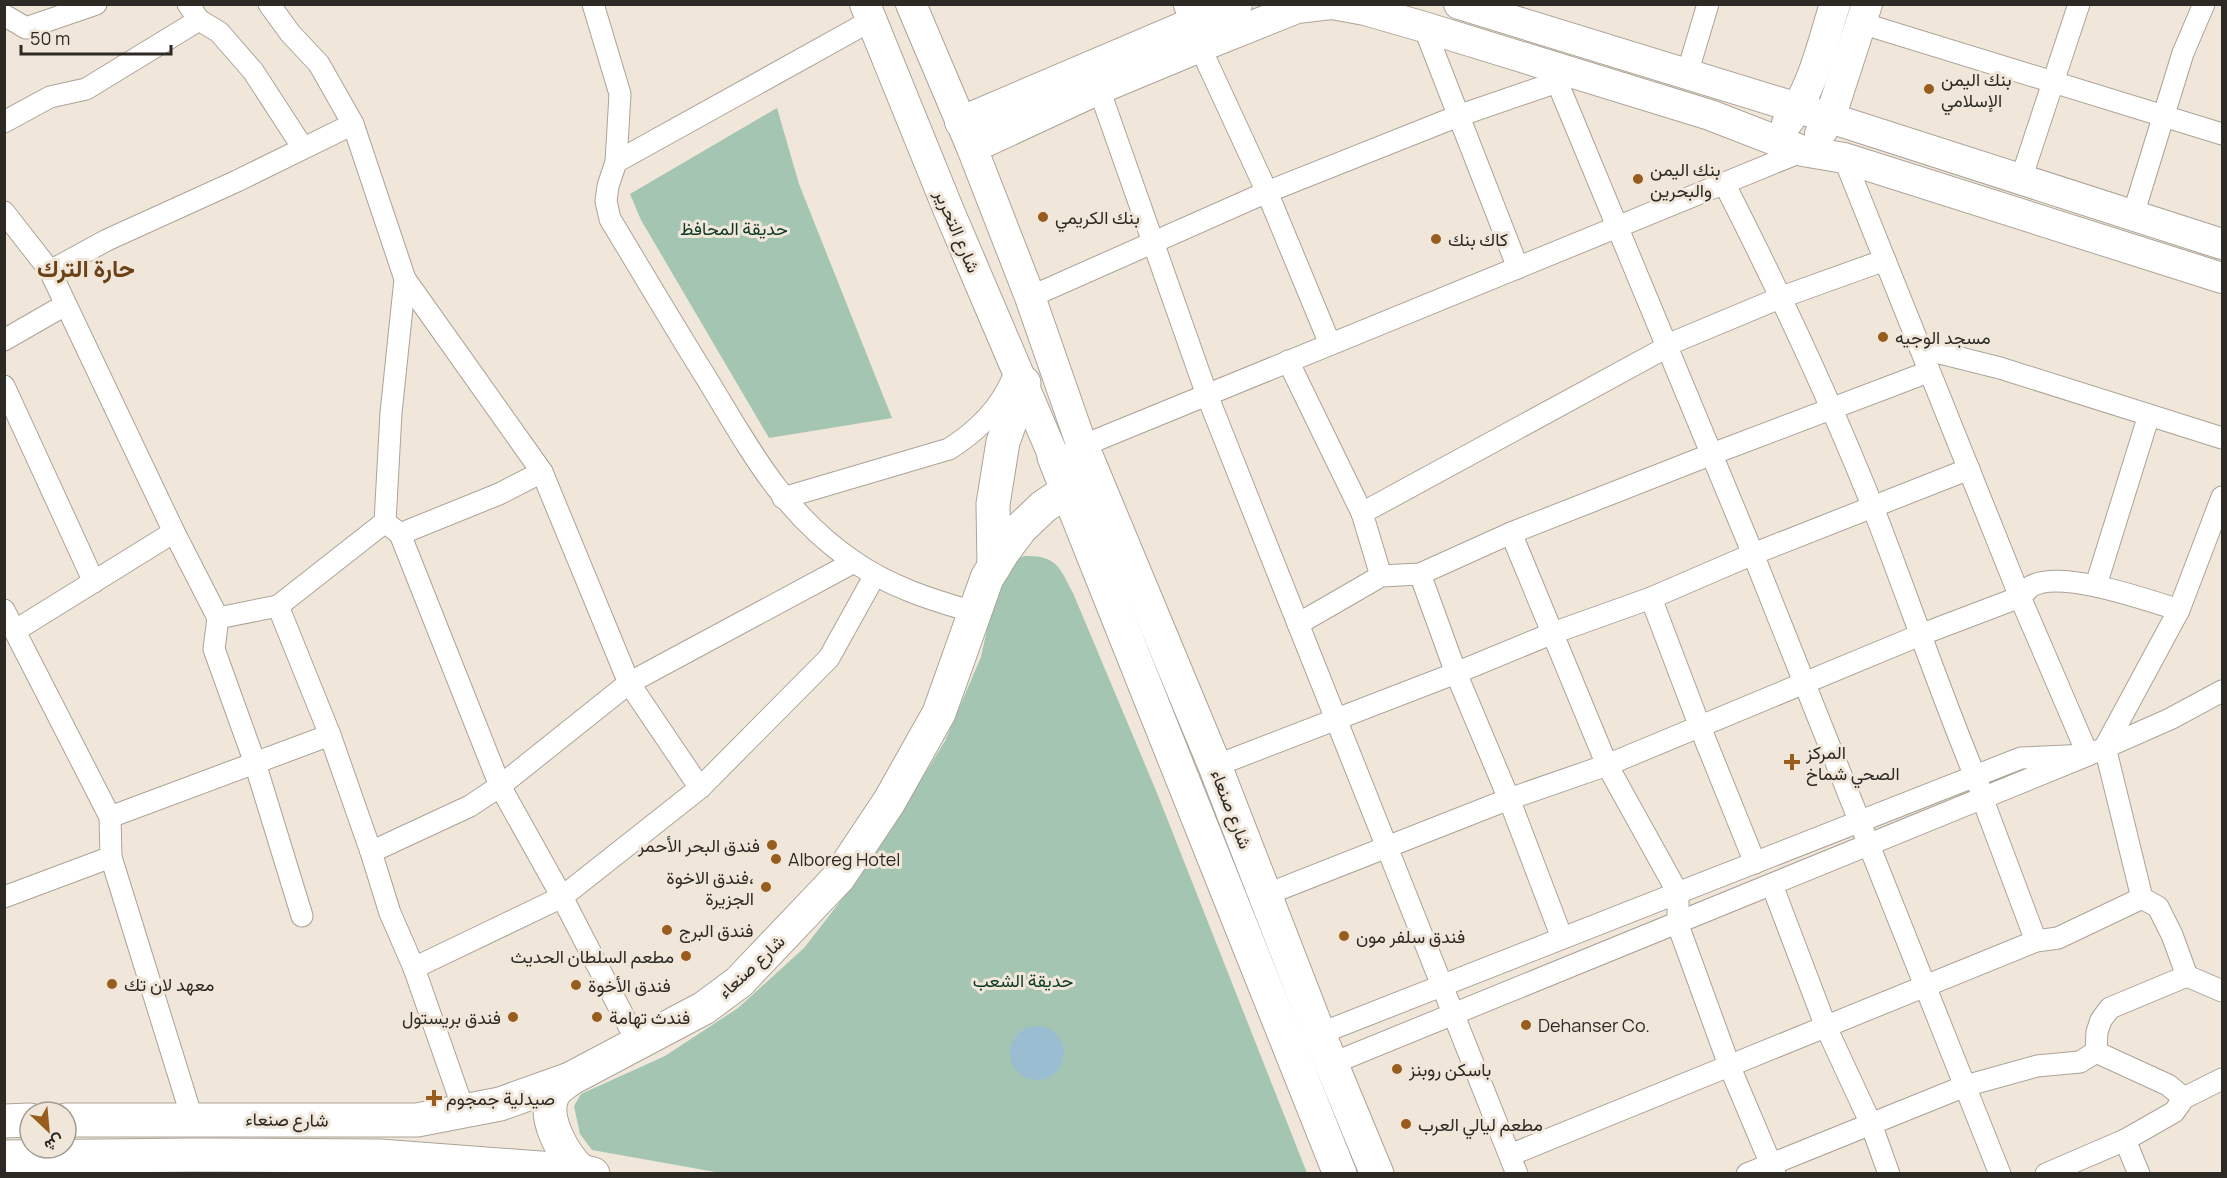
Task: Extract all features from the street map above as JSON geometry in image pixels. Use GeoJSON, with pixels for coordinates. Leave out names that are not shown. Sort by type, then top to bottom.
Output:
{"type":"FeatureCollection","features":[{"type":"Feature","properties":{"kind":"highway"},"geometry":{"type":"LineString","coordinates":[[994,567],[993,504],[1003,442],[1020,376]]}},
{"type":"Feature","properties":{"kind":"highway","name":"شارع صنعاء"},"geometry":{"type":"LineString","coordinates":[[1068,451],[1068,490],[1340,1173]]}},
{"type":"Feature","properties":{"kind":"highway","name":"شارع صنعاء"},"geometry":{"type":"LineString","coordinates":[[1068,451],[1215,766],[1319,1034],[1377,1173]]}},
{"type":"Feature","properties":{"kind":"highway","name":"شارع صنعاء"},"geometry":{"type":"LineString","coordinates":[[78,1120],[192,1118],[417,1120],[500,1104],[570,1079],[704,1008],[739,982],[839,877],[889,802],[939,713],[987,578],[1021,528],[1043,507],[1068,490]]}},
{"type":"Feature","properties":{"kind":"highway"},"geometry":{"type":"LineString","coordinates":[[570,1079],[558,1088],[552,1097],[551,1113],[555,1132],[569,1161],[587,1172]]}},
{"type":"Feature","properties":{"kind":"highway","name":"شارع صنعاء"},"geometry":{"type":"LineString","coordinates":[[4,1157],[82,1165],[195,1164],[380,1156],[450,1168],[587,1172]]}},
{"type":"Feature","properties":{"kind":"main road"},"geometry":{"type":"LineString","coordinates":[[910,4],[966,135],[1030,297],[1068,451]]}},
{"type":"Feature","properties":{"kind":"main road"},"geometry":{"type":"LineString","coordinates":[[966,135],[1237,4]]}},
{"type":"Feature","properties":{"kind":"main road"},"geometry":{"type":"LineString","coordinates":[[966,135],[1099,89],[1191,25],[1331,4],[1365,10],[1424,27],[1554,74],[1710,115],[1803,151],[1844,158],[2223,278]]}},
{"type":"Feature","properties":{"kind":"main road"},"geometry":{"type":"LineString","coordinates":[[1459,4],[1489,9],[2223,244]]}},
{"type":"Feature","properties":{"kind":"main road"},"geometry":{"type":"LineString","coordinates":[[1772,140],[1798,108],[1810,83],[1835,4]]}},
{"type":"Feature","properties":{"kind":"main road","name":"شارع التحرير"},"geometry":{"type":"LineString","coordinates":[[874,9],[888,60],[949,212],[1020,376],[1068,451]]}},
{"type":"Feature","properties":{"kind":"main road"},"geometry":{"type":"LineString","coordinates":[[1803,151],[1819,136],[1830,118],[1864,14]]}},
{"type":"Feature","properties":{"kind":"main road"},"geometry":{"type":"LineString","coordinates":[[888,60],[896,47],[903,42],[913,40],[926,45]]}},
{"type":"Feature","properties":{"kind":"street"},"geometry":{"type":"LineString","coordinates":[[4,15],[26,28],[96,4]]}},
{"type":"Feature","properties":{"kind":"street"},"geometry":{"type":"LineString","coordinates":[[269,4],[290,33],[319,64],[353,124],[405,279],[542,472],[629,683],[700,788]]}},
{"type":"Feature","properties":{"kind":"street"},"geometry":{"type":"LineString","coordinates":[[593,4],[620,94],[616,162],[606,201],[610,219],[755,459],[783,498],[816,533],[854,562],[875,575],[923,597],[975,612]]}},
{"type":"Feature","properties":{"kind":"street"},"geometry":{"type":"LineString","coordinates":[[1687,74],[1708,4]]}},
{"type":"Feature","properties":{"kind":"street"},"geometry":{"type":"LineString","coordinates":[[2021,179],[2079,4]]}},
{"type":"Feature","properties":{"kind":"street"},"geometry":{"type":"LineString","coordinates":[[2133,215],[2183,53],[2204,4]]}},
{"type":"Feature","properties":{"kind":"street"},"geometry":{"type":"LineString","coordinates":[[616,162],[874,9]]}},
{"type":"Feature","properties":{"kind":"street"},"geometry":{"type":"LineString","coordinates":[[4,122],[50,97],[86,89],[194,12],[219,32],[253,70],[303,148]]}},
{"type":"Feature","properties":{"kind":"street"},"geometry":{"type":"LineString","coordinates":[[1864,14],[2054,82],[2223,134]]}},
{"type":"Feature","properties":{"kind":"street"},"geometry":{"type":"LineString","coordinates":[[1191,25],[1267,192],[1330,344]]}},
{"type":"Feature","properties":{"kind":"street"},"geometry":{"type":"LineString","coordinates":[[1424,27],[1518,268]]}},
{"type":"Feature","properties":{"kind":"street"},"geometry":{"type":"LineString","coordinates":[[1030,297],[1267,192],[1458,116],[1554,74],[1753,554],[2000,1173]]}},
{"type":"Feature","properties":{"kind":"street"},"geometry":{"type":"LineString","coordinates":[[1099,89],[1207,395],[1513,1164],[1729,1065],[2036,941],[2058,938],[2142,898]]}},
{"type":"Feature","properties":{"kind":"street"},"geometry":{"type":"LineString","coordinates":[[50,271],[107,240],[353,124]]}},
{"type":"Feature","properties":{"kind":"street"},"geometry":{"type":"LineString","coordinates":[[1697,194],[1761,151],[1772,140]]}},
{"type":"Feature","properties":{"kind":"street"},"geometry":{"type":"LineString","coordinates":[[1068,451],[1803,151]]}},
{"type":"Feature","properties":{"kind":"street"},"geometry":{"type":"LineString","coordinates":[[1844,158],[2020,597],[2097,751],[2142,898],[2158,907],[2172,935],[2187,976]]}},
{"type":"Feature","properties":{"kind":"street"},"geometry":{"type":"LineString","coordinates":[[1724,183],[1782,297],[1872,507],[1984,798],[2036,941]]}},
{"type":"Feature","properties":{"kind":"street"},"geometry":{"type":"LineString","coordinates":[[4,212],[50,271],[174,532],[218,618],[214,650],[255,763],[302,916]]}},
{"type":"Feature","properties":{"kind":"street"},"geometry":{"type":"LineString","coordinates":[[1362,513],[1667,345],[1782,297],[1885,260]]}},
{"type":"Feature","properties":{"kind":"street"},"geometry":{"type":"LineString","coordinates":[[405,279],[391,413],[392,528],[500,786],[562,897],[638,1044]]}},
{"type":"Feature","properties":{"kind":"street"},"geometry":{"type":"LineString","coordinates":[[4,340],[65,305]]}},
{"type":"Feature","properties":{"kind":"street"},"geometry":{"type":"LineString","coordinates":[[1920,348],[2000,368],[2223,438]]}},
{"type":"Feature","properties":{"kind":"street"},"geometry":{"type":"LineString","coordinates":[[1288,361],[1362,513],[1381,576]]}},
{"type":"Feature","properties":{"kind":"street"},"geometry":{"type":"LineString","coordinates":[[1298,624],[1381,576],[1420,574],[1511,533],[1928,372]]}},
{"type":"Feature","properties":{"kind":"street"},"geometry":{"type":"LineString","coordinates":[[783,498],[949,449],[965,439],[989,417],[1010,386],[1020,376]]}},
{"type":"Feature","properties":{"kind":"street"},"geometry":{"type":"LineString","coordinates":[[4,387],[94,582]]}},
{"type":"Feature","properties":{"kind":"street"},"geometry":{"type":"LineString","coordinates":[[2096,585],[2150,415]]}},
{"type":"Feature","properties":{"kind":"street"},"geometry":{"type":"LineString","coordinates":[[1215,766],[1554,633],[1651,598],[1753,554],[1969,470]]}},
{"type":"Feature","properties":{"kind":"street"},"geometry":{"type":"LineString","coordinates":[[218,618],[278,606],[392,528],[499,494],[542,472]]}},
{"type":"Feature","properties":{"kind":"street"},"geometry":{"type":"LineString","coordinates":[[2097,751],[2179,610],[2223,497]]}},
{"type":"Feature","properties":{"kind":"street"},"geometry":{"type":"LineString","coordinates":[[16,630],[174,532]]}},
{"type":"Feature","properties":{"kind":"street"},"geometry":{"type":"LineString","coordinates":[[1511,533],[1554,633],[1606,765],[1678,893],[1679,923],[1729,1065],[1773,1168]]}},
{"type":"Feature","properties":{"kind":"street"},"geometry":{"type":"LineString","coordinates":[[371,852],[470,806],[500,786],[629,683],[854,562]]}},
{"type":"Feature","properties":{"kind":"street"},"geometry":{"type":"LineString","coordinates":[[1420,574],[1456,673],[1509,799],[1562,938]]}},
{"type":"Feature","properties":{"kind":"street"},"geometry":{"type":"LineString","coordinates":[[414,968],[562,897],[700,788],[829,658],[875,575]]}},
{"type":"Feature","properties":{"kind":"street"},"geometry":{"type":"LineString","coordinates":[[1265,895],[1509,799],[1606,765],[1804,682],[2020,597],[2031,586],[2050,581],[2096,585],[2179,610]]}},
{"type":"Feature","properties":{"kind":"street"},"geometry":{"type":"LineString","coordinates":[[1651,598],[1755,863]]}},
{"type":"Feature","properties":{"kind":"street"},"geometry":{"type":"LineString","coordinates":[[278,606],[330,735],[390,913],[414,968],[464,1111]]}},
{"type":"Feature","properties":{"kind":"street"},"geometry":{"type":"LineString","coordinates":[[4,610],[111,817],[111,856],[192,1118]]}},
{"type":"Feature","properties":{"kind":"street"},"geometry":{"type":"LineString","coordinates":[[1332,1064],[2097,751],[2170,719],[2223,691]]}},
{"type":"Feature","properties":{"kind":"street"},"geometry":{"type":"LineString","coordinates":[[111,817],[330,735]]}},
{"type":"Feature","properties":{"kind":"street"},"geometry":{"type":"LineString","coordinates":[[1319,1034],[2020,758],[2097,751]]}},
{"type":"Feature","properties":{"kind":"street"},"geometry":{"type":"LineString","coordinates":[[4,897],[111,856]]}},
{"type":"Feature","properties":{"kind":"street"},"geometry":{"type":"LineString","coordinates":[[1772,885],[1889,1173]]}},
{"type":"Feature","properties":{"kind":"street"},"geometry":{"type":"LineString","coordinates":[[2096,1052],[2097,1032],[2101,1020],[2110,1008],[2187,976],[2223,991]]}},
{"type":"Feature","properties":{"kind":"street"},"geometry":{"type":"LineString","coordinates":[[1747,1173],[1773,1168],[1871,1124],[1965,1086],[2037,1066],[2080,1062],[2096,1052]]}},
{"type":"Feature","properties":{"kind":"street"},"geometry":{"type":"LineString","coordinates":[[2096,1052],[2168,1085],[2184,1098]]}},
{"type":"Feature","properties":{"kind":"street"},"geometry":{"type":"LineString","coordinates":[[2046,1173],[2125,1140],[2174,1112],[2184,1098],[2223,1079]]}},
{"type":"Feature","properties":{"kind":"street"},"geometry":{"type":"LineString","coordinates":[[2125,1140],[2139,1173]]}},
{"type":"Feature","properties":{"kind":"green space","name":"حديقة المحافظ"},"geometry":{"type":"Polygon","coordinates":[[[777,108],[799,184],[892,418],[769,438],[641,220],[630,194],[777,108]]]}},
{"type":"Feature","properties":{"kind":"green space","name":"حديقة الشعب"},"geometry":{"type":"Polygon","coordinates":[[[1024,556],[1050,560],[1060,569],[1073,593],[1157,793],[1307,1173],[721,1173],[592,1150],[580,1134],[574,1106],[581,1094],[665,1056],[738,1008],[804,948],[856,881],[945,741],[981,657],[997,584],[1009,563],[1024,556]]]}},
{"type":"Feature","properties":{"kind":"water"},"geometry":{"type":"Polygon","coordinates":[[[1032,1026],[1042,1026],[1052,1030],[1060,1038],[1064,1053],[1060,1068],[1052,1076],[1042,1080],[1032,1080],[1022,1076],[1014,1068],[1010,1058],[1010,1048],[1014,1038],[1022,1030],[1032,1026]]]}},
{"type":"Feature","properties":{"kind":"place","name":"بنك اليمن الإسلامي"},"geometry":{"type":"Point","coordinates":[1929,89]}},
{"type":"Feature","properties":{"kind":"place","name":"بنك اليمن والبحرين"},"geometry":{"type":"Point","coordinates":[1638,179]}},
{"type":"Feature","properties":{"kind":"place","name":"بنك الكريمي"},"geometry":{"type":"Point","coordinates":[1043,217]}},
{"type":"Feature","properties":{"kind":"place","name":"كاك بنك"},"geometry":{"type":"Point","coordinates":[1436,239]}},
{"type":"Feature","properties":{"kind":"place","name":"مسجد الوجيه"},"geometry":{"type":"Point","coordinates":[1883,337]}},
{"type":"Feature","properties":{"kind":"place","name":"المركز الصحي شماخ"},"geometry":{"type":"Point","coordinates":[1792,762]}},
{"type":"Feature","properties":{"kind":"place","name":"فندق البحر الأحمر"},"geometry":{"type":"Point","coordinates":[772,845]}},
{"type":"Feature","properties":{"kind":"place","name":"Alboreg Hotel"},"geometry":{"type":"Point","coordinates":[776,859]}},
{"type":"Feature","properties":{"kind":"place","name":"فندق الاخوة، الجزيرة"},"geometry":{"type":"Point","coordinates":[766,887]}},
{"type":"Feature","properties":{"kind":"place","name":"فندق البرج"},"geometry":{"type":"Point","coordinates":[667,930]}},
{"type":"Feature","properties":{"kind":"place","name":"فندق سلفر مون"},"geometry":{"type":"Point","coordinates":[1344,936]}},
{"type":"Feature","properties":{"kind":"place","name":"مطعم السلطان الحديث"},"geometry":{"type":"Point","coordinates":[686,956]}},
{"type":"Feature","properties":{"kind":"place","name":"معهد لان تك"},"geometry":{"type":"Point","coordinates":[112,984]}},
{"type":"Feature","properties":{"kind":"place","name":"فندق الأخوة"},"geometry":{"type":"Point","coordinates":[576,985]}},
{"type":"Feature","properties":{"kind":"place","name":"فندق بريستول"},"geometry":{"type":"Point","coordinates":[513,1017]}},
{"type":"Feature","properties":{"kind":"place","name":"فندث تهامة"},"geometry":{"type":"Point","coordinates":[597,1017]}},
{"type":"Feature","properties":{"kind":"place","name":"Dehanser Co."},"geometry":{"type":"Point","coordinates":[1526,1025]}},
{"type":"Feature","properties":{"kind":"place","name":"باسكن روبنز"},"geometry":{"type":"Point","coordinates":[1397,1069]}},
{"type":"Feature","properties":{"kind":"place","name":"صيدلية جمجوم"},"geometry":{"type":"Point","coordinates":[434,1098]}},
{"type":"Feature","properties":{"kind":"place","name":"مطعم ليالي العرب"},"geometry":{"type":"Point","coordinates":[1406,1124]}},
{"type":"Feature","properties":{"kind":"district","name":"حارة الترك"},"geometry":{"type":"Point","coordinates":[86,267]}}]}
